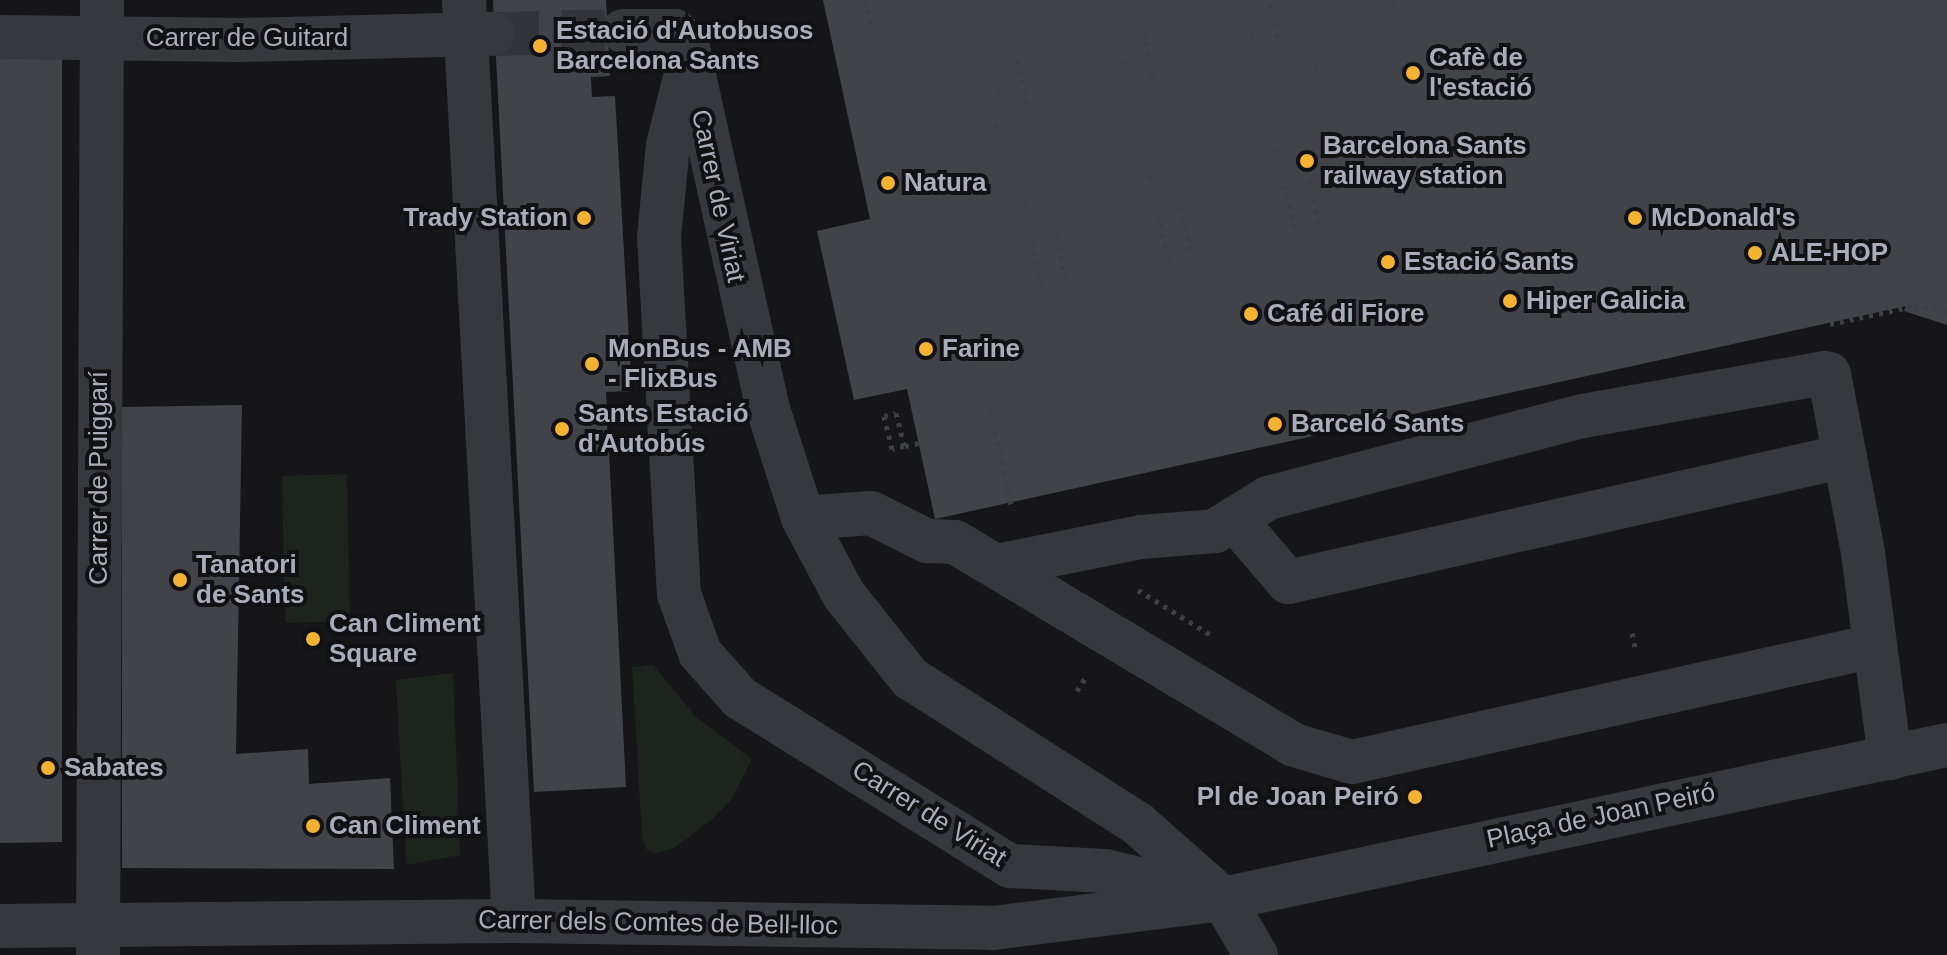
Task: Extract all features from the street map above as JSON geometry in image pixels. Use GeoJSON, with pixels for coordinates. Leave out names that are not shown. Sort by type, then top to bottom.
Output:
{"type":"FeatureCollection","features":[{"type":"Feature","properties":{"kind":"street","name":"Carrer de Guitard"},"geometry":{"type":"LineString","coordinates":[[0,37],[101,19],[475,24]]}},
{"type":"Feature","properties":{"kind":"street","name":"Carrer de Puiggarí"},"geometry":{"type":"LineString","coordinates":[[98,941],[101,19]]}},
{"type":"Feature","properties":{"kind":"street"},"geometry":{"type":"LineString","coordinates":[[475,24],[514,921]]}},
{"type":"Feature","properties":{"kind":"street"},"geometry":{"type":"LineString","coordinates":[[623,31],[675,31],[688,53]]}},
{"type":"Feature","properties":{"kind":"street","name":"Carrer de Viriat"},"geometry":{"type":"LineString","coordinates":[[688,53],[753,356],[803,518],[844,595],[910,678],[1138,824],[1223,899]]}},
{"type":"Feature","properties":{"kind":"street","name":"Carrer de Viriat"},"geometry":{"type":"LineString","coordinates":[[688,53],[668,145],[659,237],[679,594],[700,653],[740,698],[1010,866],[1105,871],[1223,899]]}},
{"type":"Feature","properties":{"kind":"street"},"geometry":{"type":"LineString","coordinates":[[997,566],[1141,537],[1215,531],[1268,498],[1583,416],[1813,373],[1829,374],[1845,456],[1890,758]]}},
{"type":"Feature","properties":{"kind":"street"},"geometry":{"type":"LineString","coordinates":[[1234,519],[1288,582],[1845,456]]}},
{"type":"Feature","properties":{"kind":"street"},"geometry":{"type":"LineString","coordinates":[[803,518],[871,513],[927,541],[955,542],[1294,745],[1352,762],[1874,646]]}},
{"type":"Feature","properties":{"kind":"street","name":"Plaça de Joan Peiró"},"geometry":{"type":"LineString","coordinates":[[1313,881],[1468,843],[1947,745]]}},
{"type":"Feature","properties":{"kind":"street","name":"Carrer dels Comtes de Bell-lloc"},"geometry":{"type":"LineString","coordinates":[[0,926],[98,941],[514,921],[748,940],[987,928],[1223,899],[1313,881]]}},
{"type":"Feature","properties":{"kind":"street"},"geometry":{"type":"LineString","coordinates":[[1223,899],[1256,955]]}},
{"type":"Feature","properties":{"kind":"path"},"geometry":{"type":"LineString","coordinates":[[865,0],[872,32]]}},
{"type":"Feature","properties":{"kind":"path"},"geometry":{"type":"LineString","coordinates":[[1270,4],[1281,55]]}},
{"type":"Feature","properties":{"kind":"path"},"geometry":{"type":"LineString","coordinates":[[1144,32],[1154,82]]}},
{"type":"Feature","properties":{"kind":"path"},"geometry":{"type":"LineString","coordinates":[[1252,33],[1254,43]]}},
{"type":"Feature","properties":{"kind":"path"},"geometry":{"type":"LineString","coordinates":[[1017,60],[1029,110]]}},
{"type":"Feature","properties":{"kind":"path"},"geometry":{"type":"LineString","coordinates":[[1125,61],[1127,72]]}},
{"type":"Feature","properties":{"kind":"path"},"geometry":{"type":"LineString","coordinates":[[999,88],[1001,99]]}},
{"type":"Feature","properties":{"kind":"path"},"geometry":{"type":"LineString","coordinates":[[1277,147],[1279,157]]}},
{"type":"Feature","properties":{"kind":"path"},"geometry":{"type":"LineString","coordinates":[[1149,175],[1152,186]]}},
{"type":"Feature","properties":{"kind":"path"},"geometry":{"type":"LineString","coordinates":[[1309,180],[1320,230]]}},
{"type":"Feature","properties":{"kind":"path"},"geometry":{"type":"LineString","coordinates":[[1285,185],[1296,235]]}},
{"type":"Feature","properties":{"kind":"path"},"geometry":{"type":"LineString","coordinates":[[1024,203],[1026,213]]}},
{"type":"Feature","properties":{"kind":"path"},"geometry":{"type":"LineString","coordinates":[[1181,207],[1192,258]]}},
{"type":"Feature","properties":{"kind":"path"},"geometry":{"type":"LineString","coordinates":[[1158,214],[1169,263]]}},
{"type":"Feature","properties":{"kind":"path"},"geometry":{"type":"LineString","coordinates":[[1056,236],[1067,286]]}},
{"type":"Feature","properties":{"kind":"path"},"geometry":{"type":"LineString","coordinates":[[1032,241],[1043,291]]}},
{"type":"Feature","properties":{"kind":"path"},"geometry":{"type":"LineString","coordinates":[[1824,323],[1914,306],[1947,311]]}},
{"type":"Feature","properties":{"kind":"path"},"geometry":{"type":"LineString","coordinates":[[991,412],[1012,510]]}},
{"type":"Feature","properties":{"kind":"path"},"geometry":{"type":"LineString","coordinates":[[904,446],[896,413],[884,416],[892,449],[919,443]]}},
{"type":"Feature","properties":{"kind":"path"},"geometry":{"type":"LineString","coordinates":[[1138,590],[1216,638]]}},
{"type":"Feature","properties":{"kind":"shaded area"},"geometry":{"type":"Polygon","coordinates":[[[347,474],[350,621],[285,623],[282,476],[347,474]]]}},
{"type":"Feature","properties":{"kind":"shaded area"},"geometry":{"type":"Polygon","coordinates":[[[653,665],[697,718],[752,759],[731,800],[713,819],[674,848],[655,853],[646,849],[642,835],[632,667],[653,665]]]}},
{"type":"Feature","properties":{"kind":"shaded area"},"geometry":{"type":"Polygon","coordinates":[[[453,673],[460,855],[406,865],[396,680],[453,673]]]}},
{"type":"Feature","properties":{"kind":"building","name":"Sants Estació d'Autobús"},"geometry":{"type":"Polygon","coordinates":[[[493,0],[606,0],[610,76],[591,77],[592,97],[615,96],[632,391],[606,392],[626,787],[534,792],[493,0]]]}},
{"type":"Feature","properties":{"kind":"building","name":"Estació Sants"},"geometry":{"type":"Polygon","coordinates":[[[823,0],[1947,0],[1947,325],[1904,311],[1906,306],[935,519],[907,389],[854,400],[817,231],[870,219],[823,0]]]}},
{"type":"Feature","properties":{"kind":"building"},"geometry":{"type":"Polygon","coordinates":[[[62,47],[62,842],[0,843],[0,48],[62,47]]]}},
{"type":"Feature","properties":{"kind":"building","name":"Tanatori de Sants"},"geometry":{"type":"Polygon","coordinates":[[[242,405],[236,754],[308,749],[309,784],[390,778],[394,869],[122,868],[122,407],[242,405]]]}},
{"type":"Feature","properties":{"kind":"tunnel"},"geometry":{"type":"LineString","coordinates":[[495,34],[623,31]]}},
{"type":"Feature","properties":{"kind":"place","name":"Estació d'Autobusos Barcelona Sants"},"geometry":{"type":"Point","coordinates":[540,46]}},
{"type":"Feature","properties":{"kind":"place","name":"Cafè de l'estació"},"geometry":{"type":"Point","coordinates":[1413,73]}},
{"type":"Feature","properties":{"kind":"place","name":"Barcelona Sants railway station"},"geometry":{"type":"Point","coordinates":[1307,161]}},
{"type":"Feature","properties":{"kind":"place","name":"Natura"},"geometry":{"type":"Point","coordinates":[888,183]}},
{"type":"Feature","properties":{"kind":"place","name":"Trady Station"},"geometry":{"type":"Point","coordinates":[584,218]}},
{"type":"Feature","properties":{"kind":"place","name":"McDonald's"},"geometry":{"type":"Point","coordinates":[1635,218]}},
{"type":"Feature","properties":{"kind":"place","name":"ALE-HOP"},"geometry":{"type":"Point","coordinates":[1755,253]}},
{"type":"Feature","properties":{"kind":"place","name":"Estació Sants"},"geometry":{"type":"Point","coordinates":[1388,262]}},
{"type":"Feature","properties":{"kind":"place","name":"Hiper Galicia"},"geometry":{"type":"Point","coordinates":[1510,301]}},
{"type":"Feature","properties":{"kind":"place","name":"Café di Fiore"},"geometry":{"type":"Point","coordinates":[1251,314]}},
{"type":"Feature","properties":{"kind":"place","name":"Farine"},"geometry":{"type":"Point","coordinates":[926,349]}},
{"type":"Feature","properties":{"kind":"place","name":"MonBus - AMB - FlixBus"},"geometry":{"type":"Point","coordinates":[592,364]}},
{"type":"Feature","properties":{"kind":"place","name":"Barceló Sants"},"geometry":{"type":"Point","coordinates":[1275,424]}},
{"type":"Feature","properties":{"kind":"place","name":"Sants Estació d'Autobús"},"geometry":{"type":"Point","coordinates":[562,429]}},
{"type":"Feature","properties":{"kind":"place","name":"Tanatori de Sants"},"geometry":{"type":"Point","coordinates":[180,580]}},
{"type":"Feature","properties":{"kind":"place","name":"Can Climent Square"},"geometry":{"type":"Point","coordinates":[313,639]}},
{"type":"Feature","properties":{"kind":"place","name":"Sabates"},"geometry":{"type":"Point","coordinates":[48,768]}},
{"type":"Feature","properties":{"kind":"place","name":"Pl de Joan Peiró"},"geometry":{"type":"Point","coordinates":[1415,797]}},
{"type":"Feature","properties":{"kind":"place","name":"Can Climent"},"geometry":{"type":"Point","coordinates":[313,826]}}]}
